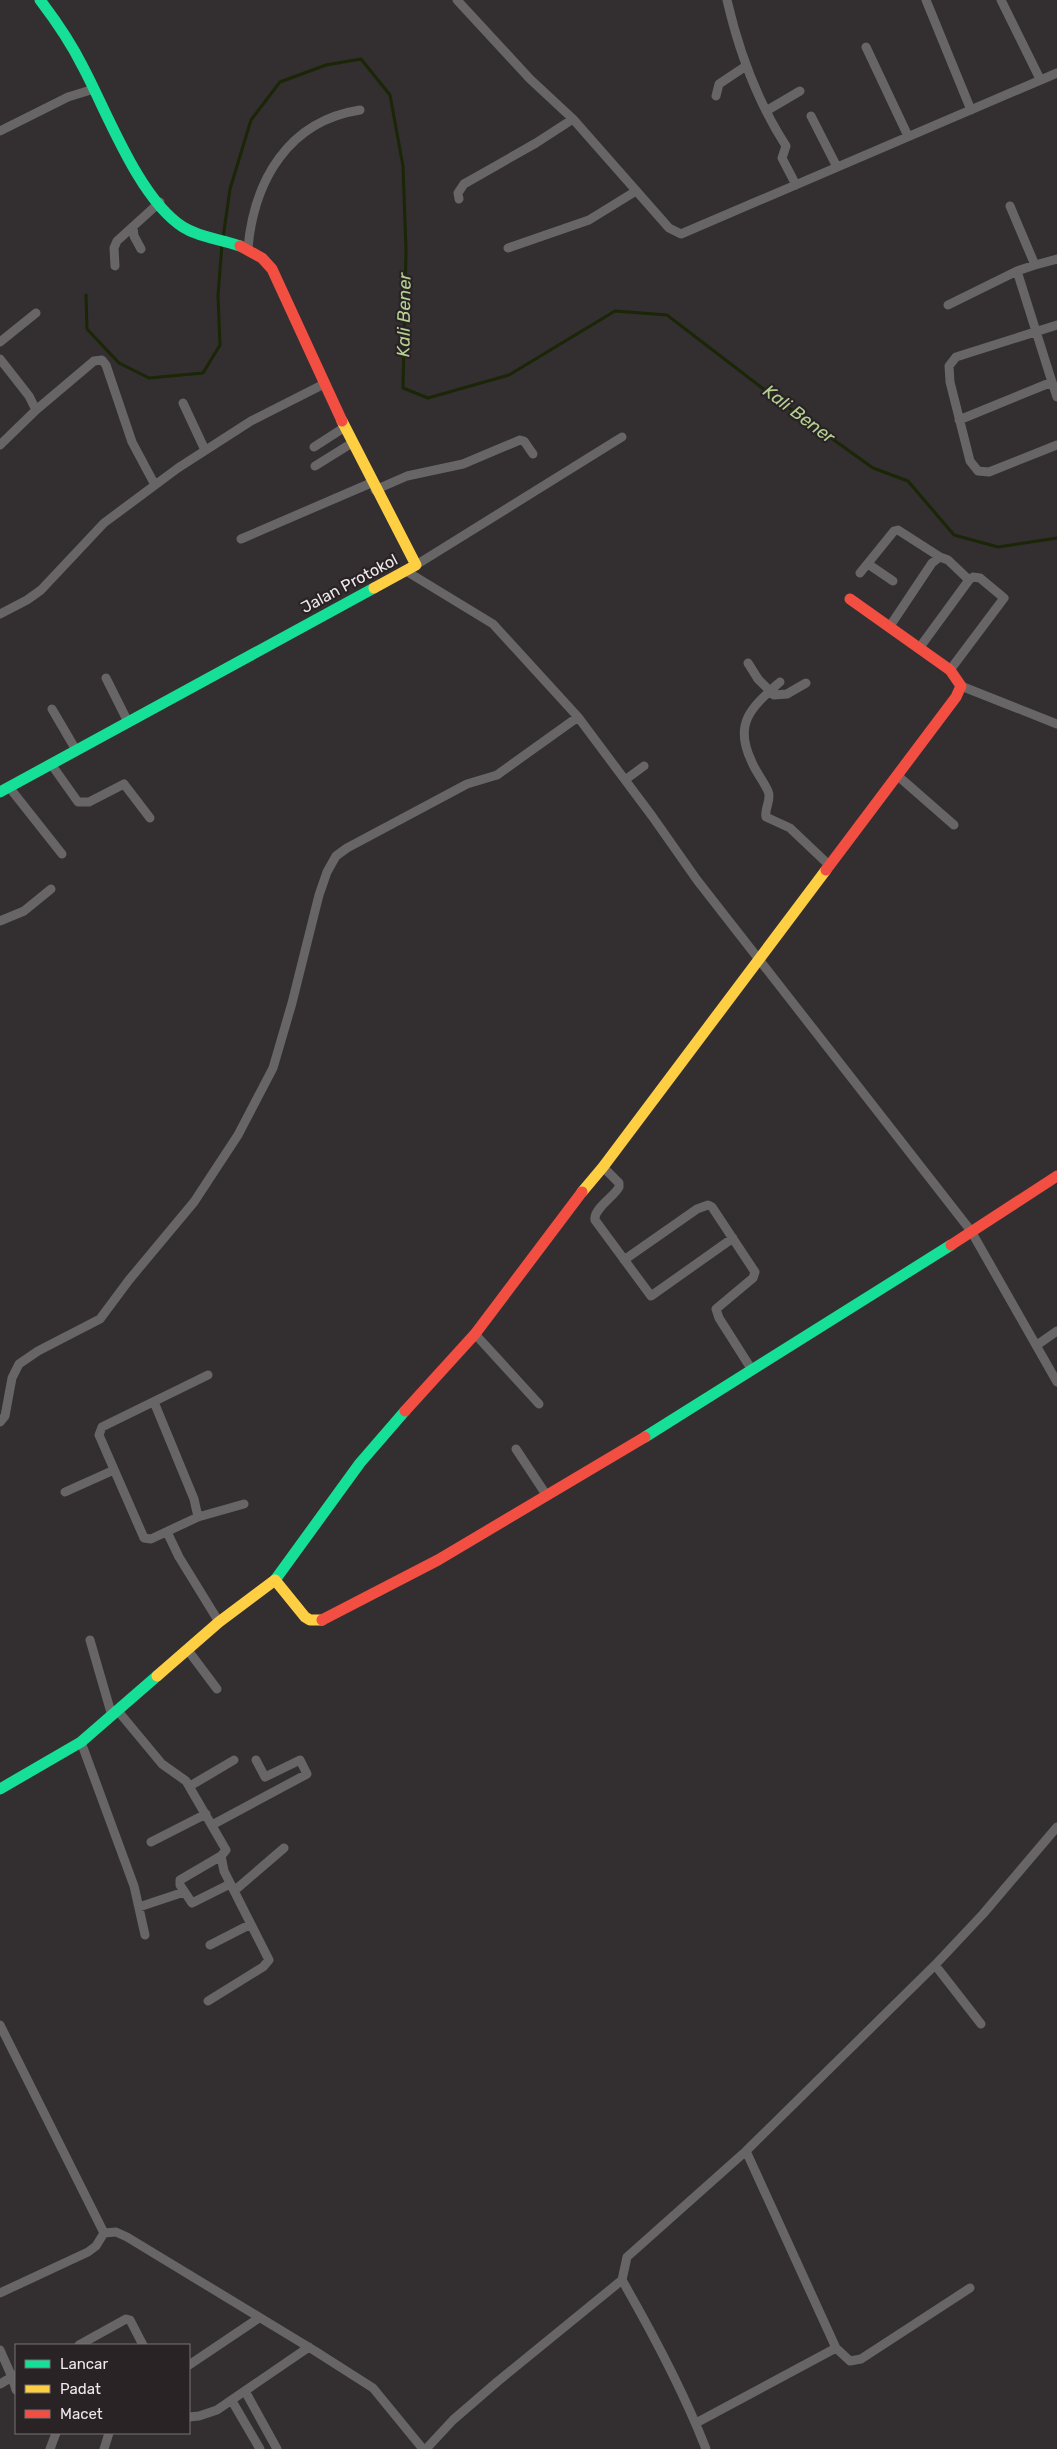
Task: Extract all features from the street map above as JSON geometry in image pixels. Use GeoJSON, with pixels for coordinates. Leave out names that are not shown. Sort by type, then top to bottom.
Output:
{"type":"FeatureCollection","features":[{"type":"Feature","properties":{"kind":"street","name":"Jalan Protokol"},"geometry":{"type":"LineString","coordinates":[[5,790],[411,568],[324,384],[276,274],[268,261],[245,248],[203,235],[180,225],[160,202],[124,149],[68,40],[40,0]]}},
{"type":"Feature","properties":{"kind":"street"},"geometry":{"type":"LineString","coordinates":[[457,0],[530,78],[573,119],[669,228],[681,234],[1057,73]]}},
{"type":"Feature","properties":{"kind":"street"},"geometry":{"type":"LineString","coordinates":[[727,0],[735,34],[750,79],[786,146],[781,157],[782,161],[796,185]]}},
{"type":"Feature","properties":{"kind":"street"},"geometry":{"type":"LineString","coordinates":[[926,0],[971,110]]}},
{"type":"Feature","properties":{"kind":"street"},"geometry":{"type":"LineString","coordinates":[[1000,0],[1040,80]]}},
{"type":"Feature","properties":{"kind":"street"},"geometry":{"type":"LineString","coordinates":[[866,47],[908,136]]}},
{"type":"Feature","properties":{"kind":"street"},"geometry":{"type":"LineString","coordinates":[[716,96],[719,84],[746,66]]}},
{"type":"Feature","properties":{"kind":"street"},"geometry":{"type":"LineString","coordinates":[[0,131],[55,103],[94,89]]}},
{"type":"Feature","properties":{"kind":"street"},"geometry":{"type":"LineString","coordinates":[[766,111],[800,91]]}},
{"type":"Feature","properties":{"kind":"street"},"geometry":{"type":"LineString","coordinates":[[245,248],[258,198],[273,165],[286,150],[312,127],[346,112],[360,110]]}},
{"type":"Feature","properties":{"kind":"street"},"geometry":{"type":"LineString","coordinates":[[811,116],[837,167]]}},
{"type":"Feature","properties":{"kind":"street"},"geometry":{"type":"LineString","coordinates":[[459,199],[458,193],[464,184],[536,143],[573,119]]}},
{"type":"Feature","properties":{"kind":"street"},"geometry":{"type":"LineString","coordinates":[[508,248],[589,220],[636,192]]}},
{"type":"Feature","properties":{"kind":"street"},"geometry":{"type":"LineString","coordinates":[[115,266],[114,248],[117,241],[160,202]]}},
{"type":"Feature","properties":{"kind":"street"},"geometry":{"type":"LineString","coordinates":[[1010,206],[1035,265]]}},
{"type":"Feature","properties":{"kind":"street"},"geometry":{"type":"LineString","coordinates":[[134,227],[134,236],[141,249]]}},
{"type":"Feature","properties":{"kind":"street"},"geometry":{"type":"LineString","coordinates":[[948,305],[1017,271],[1057,259]]}},
{"type":"Feature","properties":{"kind":"street"},"geometry":{"type":"LineString","coordinates":[[1017,271],[1057,397]]}},
{"type":"Feature","properties":{"kind":"street"},"geometry":{"type":"LineString","coordinates":[[0,342],[36,313]]}},
{"type":"Feature","properties":{"kind":"street"},"geometry":{"type":"LineString","coordinates":[[1057,325],[961,355],[952,361],[949,366],[950,382],[970,461],[978,471],[989,472],[1057,445]]}},
{"type":"Feature","properties":{"kind":"street"},"geometry":{"type":"LineString","coordinates":[[0,359],[29,396],[36,410]]}},
{"type":"Feature","properties":{"kind":"street"},"geometry":{"type":"LineString","coordinates":[[0,445],[36,410],[94,361],[102,360],[106,364],[132,442],[155,485]]}},
{"type":"Feature","properties":{"kind":"street"},"geometry":{"type":"LineString","coordinates":[[959,420],[1052,382]]}},
{"type":"Feature","properties":{"kind":"street"},"geometry":{"type":"LineString","coordinates":[[0,614],[27,600],[41,590],[104,523],[155,485],[251,421],[324,384]]}},
{"type":"Feature","properties":{"kind":"street"},"geometry":{"type":"LineString","coordinates":[[183,403],[205,450]]}},
{"type":"Feature","properties":{"kind":"street"},"geometry":{"type":"LineString","coordinates":[[314,447],[344,427]]}},
{"type":"Feature","properties":{"kind":"street"},"geometry":{"type":"LineString","coordinates":[[622,437],[411,568],[493,624],[578,717],[697,880],[970,1231],[1057,1382]]}},
{"type":"Feature","properties":{"kind":"street"},"geometry":{"type":"LineString","coordinates":[[241,539],[373,486],[407,476],[463,464],[520,440],[524,441],[533,454]]}},
{"type":"Feature","properties":{"kind":"street"},"geometry":{"type":"LineString","coordinates":[[315,466],[352,443]]}},
{"type":"Feature","properties":{"kind":"street"},"geometry":{"type":"LineString","coordinates":[[860,574],[894,531],[898,530],[940,557],[948,560],[969,580]]}},
{"type":"Feature","properties":{"kind":"street"},"geometry":{"type":"LineString","coordinates":[[890,626],[932,563],[940,557]]}},
{"type":"Feature","properties":{"kind":"street"},"geometry":{"type":"LineString","coordinates":[[868,564],[893,581]]}},
{"type":"Feature","properties":{"kind":"street"},"geometry":{"type":"LineString","coordinates":[[920,648],[969,580],[973,577],[980,578],[1004,598],[950,670]]}},
{"type":"Feature","properties":{"kind":"street"},"geometry":{"type":"LineString","coordinates":[[850,599],[950,670],[961,686],[1057,724]]}},
{"type":"Feature","properties":{"kind":"street"},"geometry":{"type":"LineString","coordinates":[[748,663],[769,692],[780,696],[806,683]]}},
{"type":"Feature","properties":{"kind":"street"},"geometry":{"type":"LineString","coordinates":[[106,678],[128,722]]}},
{"type":"Feature","properties":{"kind":"street"},"geometry":{"type":"LineString","coordinates":[[780,682],[750,711],[744,722],[743,733],[750,760],[769,796],[765,815],[769,820],[790,828],[830,866]]}},
{"type":"Feature","properties":{"kind":"street"},"geometry":{"type":"LineString","coordinates":[[0,1789],[81,1742],[219,1622],[275,1580],[360,1463],[426,1386],[475,1334],[570,1206],[603,1167],[898,776],[956,697],[961,686]]}},
{"type":"Feature","properties":{"kind":"street"},"geometry":{"type":"LineString","coordinates":[[52,709],[76,750]]}},
{"type":"Feature","properties":{"kind":"street"},"geometry":{"type":"LineString","coordinates":[[0,1422],[5,1416],[12,1378],[19,1364],[38,1351],[100,1319],[129,1280],[194,1202],[238,1135],[273,1068],[292,1003],[319,895],[336,856],[346,848],[467,784],[497,775],[578,717]]}},
{"type":"Feature","properties":{"kind":"street"},"geometry":{"type":"LineString","coordinates":[[51,764],[78,802],[88,802],[124,784],[150,818]]}},
{"type":"Feature","properties":{"kind":"street"},"geometry":{"type":"LineString","coordinates":[[625,780],[644,766]]}},
{"type":"Feature","properties":{"kind":"street"},"geometry":{"type":"LineString","coordinates":[[898,776],[954,825]]}},
{"type":"Feature","properties":{"kind":"street"},"geometry":{"type":"LineString","coordinates":[[5,790],[62,854]]}},
{"type":"Feature","properties":{"kind":"street"},"geometry":{"type":"LineString","coordinates":[[0,921],[24,911],[51,889]]}},
{"type":"Feature","properties":{"kind":"street"},"geometry":{"type":"LineString","coordinates":[[603,1167],[618,1182],[619,1187],[611,1198],[596,1212],[595,1220],[649,1294],[653,1296],[733,1238]]}},
{"type":"Feature","properties":{"kind":"street"},"geometry":{"type":"LineString","coordinates":[[275,1580],[305,1617],[310,1620],[323,1620],[438,1560],[547,1496],[850,1310],[1057,1176]]}},
{"type":"Feature","properties":{"kind":"street"},"geometry":{"type":"LineString","coordinates":[[624,1260],[702,1206],[708,1205],[716,1211],[754,1268],[755,1274],[718,1306],[716,1313],[752,1370]]}},
{"type":"Feature","properties":{"kind":"street"},"geometry":{"type":"LineString","coordinates":[[1037,1345],[1057,1331]]}},
{"type":"Feature","properties":{"kind":"street"},"geometry":{"type":"LineString","coordinates":[[475,1334],[539,1404]]}},
{"type":"Feature","properties":{"kind":"street"},"geometry":{"type":"LineString","coordinates":[[208,1375],[108,1424],[100,1431],[101,1443],[144,1538],[151,1539],[198,1517],[244,1504]]}},
{"type":"Feature","properties":{"kind":"street"},"geometry":{"type":"LineString","coordinates":[[154,1402],[194,1499],[198,1517]]}},
{"type":"Feature","properties":{"kind":"street"},"geometry":{"type":"LineString","coordinates":[[516,1449],[547,1496]]}},
{"type":"Feature","properties":{"kind":"street"},"geometry":{"type":"LineString","coordinates":[[65,1492],[114,1470]]}},
{"type":"Feature","properties":{"kind":"street"},"geometry":{"type":"LineString","coordinates":[[167,1532],[179,1557],[219,1622]]}},
{"type":"Feature","properties":{"kind":"street"},"geometry":{"type":"LineString","coordinates":[[90,1640],[115,1713],[162,1764],[190,1786],[226,1850],[221,1856],[180,1880],[184,1892],[192,1903],[232,1887],[284,1848]]}},
{"type":"Feature","properties":{"kind":"street"},"geometry":{"type":"LineString","coordinates":[[188,1649],[218,1688]]}},
{"type":"Feature","properties":{"kind":"street"},"geometry":{"type":"LineString","coordinates":[[81,1742],[134,1886],[145,1935]]}},
{"type":"Feature","properties":{"kind":"street"},"geometry":{"type":"LineString","coordinates":[[190,1786],[234,1760]]}},
{"type":"Feature","properties":{"kind":"street"},"geometry":{"type":"LineString","coordinates":[[256,1760],[274,1792]]}},
{"type":"Feature","properties":{"kind":"street"},"geometry":{"type":"LineString","coordinates":[[212,1825],[307,1774],[300,1760],[265,1777]]}},
{"type":"Feature","properties":{"kind":"street"},"geometry":{"type":"LineString","coordinates":[[151,1842],[206,1814]]}},
{"type":"Feature","properties":{"kind":"street"},"geometry":{"type":"LineString","coordinates":[[104,2233],[116,2232],[127,2237],[373,2388],[425,2449],[453,2420],[496,2382],[622,2280],[627,2257],[746,2151],[936,1965],[983,1914],[1057,1827]]}},
{"type":"Feature","properties":{"kind":"street"},"geometry":{"type":"LineString","coordinates":[[208,2001],[268,1962],[224,1871],[221,1856]]}},
{"type":"Feature","properties":{"kind":"street"},"geometry":{"type":"LineString","coordinates":[[139,1907],[184,1892]]}},
{"type":"Feature","properties":{"kind":"street"},"geometry":{"type":"LineString","coordinates":[[210,1945],[251,1924]]}},
{"type":"Feature","properties":{"kind":"street"},"geometry":{"type":"LineString","coordinates":[[936,1965],[981,2024]]}},
{"type":"Feature","properties":{"kind":"street"},"geometry":{"type":"LineString","coordinates":[[0,2025],[104,2233]]}},
{"type":"Feature","properties":{"kind":"street"},"geometry":{"type":"LineString","coordinates":[[746,2151],[836,2348],[850,2361],[861,2359],[970,2288]]}},
{"type":"Feature","properties":{"kind":"street"},"geometry":{"type":"LineString","coordinates":[[0,2292],[88,2252],[96,2246],[104,2233]]}},
{"type":"Feature","properties":{"kind":"street"},"geometry":{"type":"LineString","coordinates":[[622,2280],[646,2322],[696,2423],[706,2449]]}},
{"type":"Feature","properties":{"kind":"street"},"geometry":{"type":"LineString","coordinates":[[190,2364],[259,2318]]}},
{"type":"Feature","properties":{"kind":"street"},"geometry":{"type":"LineString","coordinates":[[81,2344],[126,2319],[130,2320],[142,2344]]}},
{"type":"Feature","properties":{"kind":"street"},"geometry":{"type":"LineString","coordinates":[[190,2415],[217,2410],[309,2347]]}},
{"type":"Feature","properties":{"kind":"street"},"geometry":{"type":"LineString","coordinates":[[696,2423],[836,2348]]}},
{"type":"Feature","properties":{"kind":"street"},"geometry":{"type":"LineString","coordinates":[[0,2350],[14,2376],[0,2384]]}},
{"type":"Feature","properties":{"kind":"street"},"geometry":{"type":"LineString","coordinates":[[245,2391],[277,2449]]}},
{"type":"Feature","properties":{"kind":"street"},"geometry":{"type":"LineString","coordinates":[[232,2401],[260,2449]]}},
{"type":"Feature","properties":{"kind":"street"},"geometry":{"type":"LineString","coordinates":[[50,2449],[56,2434]]}},
{"type":"Feature","properties":{"kind":"street"},"geometry":{"type":"LineString","coordinates":[[104,2449],[109,2434]]}},
{"type":"Feature","properties":{"kind":"waterway","name":"Kali Bener"},"geometry":{"type":"LineString","coordinates":[[223,238],[230,189],[251,120],[280,82],[326,65],[361,59],[390,95],[403,166],[406,250],[403,388],[428,398],[509,375],[615,311],[667,315],[774,397],[873,468],[908,481],[954,535],[998,547],[1057,538]]}},
{"type":"Feature","properties":{"kind":"waterway","name":"Kali Bener"},"geometry":{"type":"LineString","coordinates":[[86,295],[87,329],[119,363],[149,378],[203,373],[220,345],[218,296],[222,244]]}},
{"type":"Feature","properties":{"kind":"traffic: fast"},"geometry":{"type":"LineString","coordinates":[[40,0],[73,49],[125,153],[152,197],[167,214],[190,231],[240,246]]}},
{"type":"Feature","properties":{"kind":"traffic: fast"},"geometry":{"type":"LineString","coordinates":[[0,792],[374,588]]}},
{"type":"Feature","properties":{"kind":"traffic: fast"},"geometry":{"type":"LineString","coordinates":[[645,1437],[951,1245]]}},
{"type":"Feature","properties":{"kind":"traffic: fast"},"geometry":{"type":"LineString","coordinates":[[275,1580],[360,1463],[405,1411]]}},
{"type":"Feature","properties":{"kind":"traffic: fast"},"geometry":{"type":"LineString","coordinates":[[0,1789],[81,1742],[157,1676]]}},
{"type":"Feature","properties":{"kind":"traffic: slow"},"geometry":{"type":"LineString","coordinates":[[342,421],[416,565],[374,588]]}},
{"type":"Feature","properties":{"kind":"traffic: slow"},"geometry":{"type":"LineString","coordinates":[[582,1192],[603,1167],[826,870]]}},
{"type":"Feature","properties":{"kind":"traffic: slow"},"geometry":{"type":"LineString","coordinates":[[157,1676],[219,1622],[275,1580],[305,1617],[310,1620],[322,1620]]}},
{"type":"Feature","properties":{"kind":"traffic: jam"},"geometry":{"type":"LineString","coordinates":[[240,246],[262,258],[272,269],[342,421]]}},
{"type":"Feature","properties":{"kind":"traffic: jam"},"geometry":{"type":"LineString","coordinates":[[826,870],[956,697],[961,686],[950,670],[850,599]]}},
{"type":"Feature","properties":{"kind":"traffic: jam"},"geometry":{"type":"LineString","coordinates":[[951,1245],[1057,1176]]}},
{"type":"Feature","properties":{"kind":"traffic: jam"},"geometry":{"type":"LineString","coordinates":[[405,1411],[475,1334],[582,1192]]}},
{"type":"Feature","properties":{"kind":"traffic: jam"},"geometry":{"type":"LineString","coordinates":[[322,1620],[438,1560],[645,1437]]}}]}
